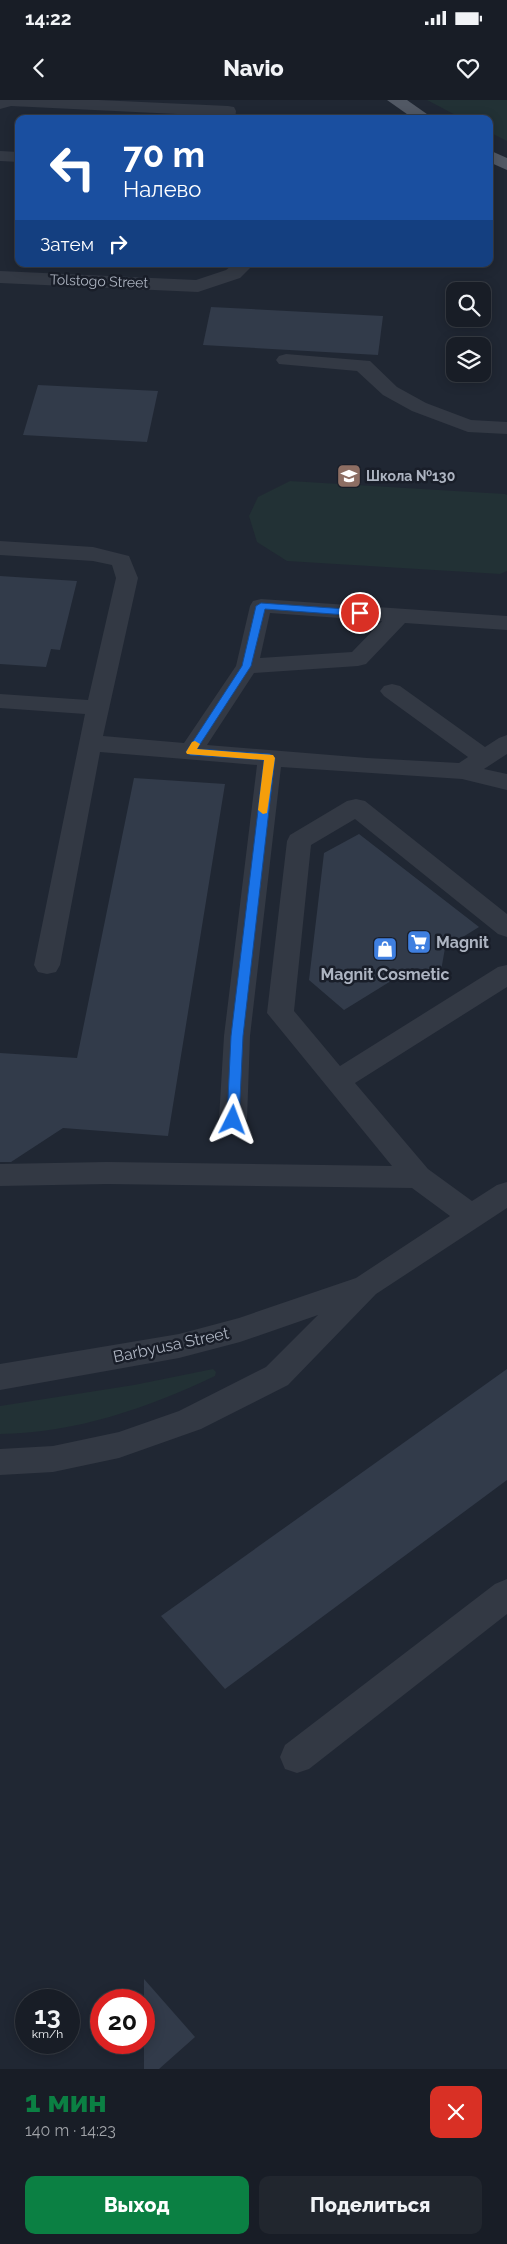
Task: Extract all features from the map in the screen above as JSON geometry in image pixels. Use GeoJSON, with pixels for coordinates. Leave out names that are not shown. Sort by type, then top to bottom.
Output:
{"type":"FeatureCollection","features":[{"type":"Feature","properties":{"kind":"main road"},"geometry":{"type":"LineString","coordinates":[[395,100],[419,115]]}},
{"type":"Feature","properties":{"kind":"street"},"geometry":{"type":"LineString","coordinates":[[0,104],[10,101],[228,111],[227,115]]}},
{"type":"Feature","properties":{"kind":"street"},"geometry":{"type":"LineString","coordinates":[[0,156],[15,157]]}},
{"type":"Feature","properties":{"kind":"street","name":"Tolstogo Street"},"geometry":{"type":"LineString","coordinates":[[0,277],[198,286],[233,274],[241,267]]}},
{"type":"Feature","properties":{"kind":"street"},"geometry":{"type":"LineString","coordinates":[[286,360],[363,365],[390,391],[419,408],[468,426],[507,428]]}},
{"type":"Feature","properties":{"kind":"street"},"geometry":{"type":"LineString","coordinates":[[0,548],[93,554],[121,561],[127,578],[90,743],[47,965]]}},
{"type":"Feature","properties":{"kind":"street"},"geometry":{"type":"LineString","coordinates":[[190,752],[247,666],[261,606],[507,623]]}},
{"type":"Feature","properties":{"kind":"street"},"geometry":{"type":"LineString","coordinates":[[247,666],[358,659],[400,616]]}},
{"type":"Feature","properties":{"kind":"street"},"geometry":{"type":"LineString","coordinates":[[392,691],[483,757]]}},
{"type":"Feature","properties":{"kind":"street"},"geometry":{"type":"LineString","coordinates":[[0,701],[98,708]]}},
{"type":"Feature","properties":{"kind":"street"},"geometry":{"type":"LineString","coordinates":[[90,743],[462,772],[507,782]]}},
{"type":"Feature","properties":{"kind":"street"},"geometry":{"type":"LineString","coordinates":[[462,772],[507,743]]}},
{"type":"Feature","properties":{"kind":"street"},"geometry":{"type":"LineString","coordinates":[[233,1120],[237,1036],[270,758]]}},
{"type":"Feature","properties":{"kind":"street"},"geometry":{"type":"LineString","coordinates":[[367,766],[356,807],[299,841],[280,1013],[339,1080],[418,1177],[472,1217]]}},
{"type":"Feature","properties":{"kind":"street"},"geometry":{"type":"LineString","coordinates":[[356,807],[507,928]]}},
{"type":"Feature","properties":{"kind":"street"},"geometry":{"type":"LineString","coordinates":[[339,1080],[507,974]]}},
{"type":"Feature","properties":{"kind":"street"},"geometry":{"type":"LineString","coordinates":[[0,1175],[114,1173],[418,1177]]}},
{"type":"Feature","properties":{"kind":"street","name":"Barbyusa Street"},"geometry":{"type":"LineString","coordinates":[[0,1462],[53,1458],[119,1445],[190,1420],[278,1376],[366,1286],[507,1193]]}},
{"type":"Feature","properties":{"kind":"street","name":"Barbyusa Street"},"geometry":{"type":"LineString","coordinates":[[0,1377],[179,1346],[240,1330],[366,1286]]}},
{"type":"Feature","properties":{"kind":"street"},"geometry":{"type":"LineString","coordinates":[[297,1757],[507,1594]]}},
{"type":"Feature","properties":{"kind":"shaded area"},"geometry":{"type":"Polygon","coordinates":[[[427,100],[507,100],[507,141],[493,134],[493,115],[455,115],[427,100]]]}},
{"type":"Feature","properties":{"kind":"shaded area"},"geometry":{"type":"Polygon","coordinates":[[[290,481],[505,494],[507,495],[507,571],[500,574],[287,561],[257,542],[249,516],[258,497],[290,481]]]}},
{"type":"Feature","properties":{"kind":"shaded area"},"geometry":{"type":"Polygon","coordinates":[[[213,1369],[216,1372],[215,1376],[189,1388],[110,1417],[56,1429],[0,1434],[0,1406],[134,1385],[213,1369]]]}},
{"type":"Feature","properties":{"kind":"building"},"geometry":{"type":"Polygon","coordinates":[[[211,307],[383,316],[378,355],[203,345],[211,307]]]}},
{"type":"Feature","properties":{"kind":"building"},"geometry":{"type":"Polygon","coordinates":[[[38,385],[158,391],[147,442],[23,435],[38,385]]]}},
{"type":"Feature","properties":{"kind":"building"},"geometry":{"type":"Polygon","coordinates":[[[0,576],[77,581],[60,650],[51,649],[46,667],[0,664],[0,576]]]}},
{"type":"Feature","properties":{"kind":"building"},"geometry":{"type":"Polygon","coordinates":[[[134,778],[225,784],[168,1136],[63,1128],[11,1162],[0,1162],[0,1053],[77,1058],[134,778]]]}},
{"type":"Feature","properties":{"kind":"building"},"geometry":{"type":"Polygon","coordinates":[[[359,834],[479,927],[445,948],[441,971],[412,968],[344,1010],[309,980],[324,853],[359,834]]]}},
{"type":"Feature","properties":{"kind":"building"},"geometry":{"type":"Polygon","coordinates":[[[507,1369],[507,1480],[225,1689],[161,1616],[507,1369]]]}},
{"type":"Feature","properties":{"kind":"building"},"geometry":{"type":"Polygon","coordinates":[[[144,1979],[153,1989],[144,1989],[144,1979]]]}},
{"type":"Feature","properties":{"kind":"building"},"geometry":{"type":"Polygon","coordinates":[[[155,1992],[195,2037],[159,2069],[144,2069],[144,2054],[155,2054],[155,1992]]]}},
{"type":"Feature","properties":{"kind":"slow traffic"},"geometry":{"type":"LineString","coordinates":[[195,744],[190,752],[270,758],[263,810]]}},
{"type":"Feature","properties":{"kind":"place","name":"Школа №130"},"geometry":{"type":"Point","coordinates":[349,476]}},
{"type":"Feature","properties":{"kind":"place","name":"Magnit"},"geometry":{"type":"Point","coordinates":[419,942]}},
{"type":"Feature","properties":{"kind":"place","name":"Magnit Cosmetic"},"geometry":{"type":"Point","coordinates":[385,949]}},
{"type":"Feature","properties":{"kind":"route"},"geometry":{"type":"LineString","coordinates":[[233,1120],[237,1036],[270,758],[190,752],[247,666],[261,606],[360,613]]}}]}
